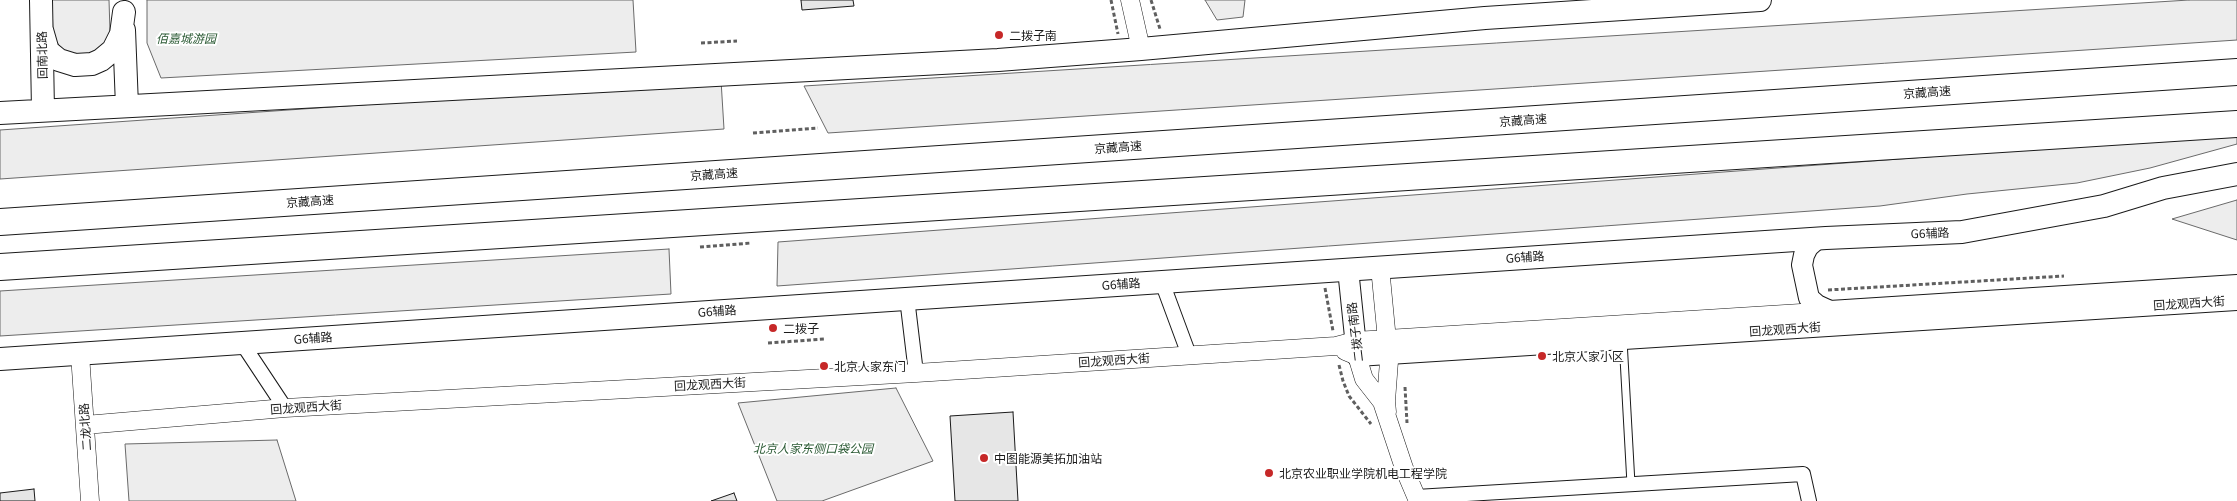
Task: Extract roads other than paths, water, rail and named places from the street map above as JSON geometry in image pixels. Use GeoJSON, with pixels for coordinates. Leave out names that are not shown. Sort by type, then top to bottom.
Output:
{"type":"FeatureCollection","features":[{"type":"Feature","properties":{"kind":"highway","name":"京藏高速"},"geometry":{"type":"LineString","coordinates":[[0,222],[2237,72]]}},
{"type":"Feature","properties":{"kind":"highway"},"geometry":{"type":"LineString","coordinates":[[0,267],[2237,124]]}},
{"type":"Feature","properties":{"kind":"main road","name":"回南北路"},"geometry":{"type":"LineString","coordinates":[[41,0],[43,110]]}},
{"type":"Feature","properties":{"kind":"main road"},"geometry":{"type":"LineString","coordinates":[[0,113],[998,60],[1485,18],[1760,0]]}},
{"type":"Feature","properties":{"kind":"main road"},"geometry":{"type":"LineString","coordinates":[[42,30],[48,51],[59,60],[75,65],[92,64],[101,60],[113,50],[121,34],[124,6]]}},
{"type":"Feature","properties":{"kind":"main road"},"geometry":{"type":"LineString","coordinates":[[124,6],[127,106]]}},
{"type":"Feature","properties":{"kind":"main road","name":"G6辅路"},"geometry":{"type":"LineString","coordinates":[[0,359],[1826,238],[1962,232],[2104,206],[2164,188],[2237,174]]}},
{"type":"Feature","properties":{"kind":"main road"},"geometry":{"type":"LineString","coordinates":[[1826,238],[1814,241],[1808,247],[1804,255],[1802,270],[1809,298],[1821,308],[1833,311]]}},
{"type":"Feature","properties":{"kind":"main road","name":"二拨子南路"},"geometry":{"type":"LineString","coordinates":[[1348,269],[1356,348]]}},
{"type":"Feature","properties":{"kind":"main road","name":"回龙观西大街"},"geometry":{"type":"LineString","coordinates":[[1833,311],[2237,285]]}},
{"type":"Feature","properties":{"kind":"main road","name":"回龙观西大街"},"geometry":{"type":"LineString","coordinates":[[1356,348],[1623,339],[2237,300]]}},
{"type":"Feature","properties":{"kind":"street"},"geometry":{"type":"LineString","coordinates":[[1130,0],[1141,49]]}},
{"type":"Feature","properties":{"kind":"street","name":"二拨子南路"},"geometry":{"type":"LineString","coordinates":[[1380,267],[1388,346],[1386,401],[1388,417]]}},
{"type":"Feature","properties":{"kind":"street"},"geometry":{"type":"LineString","coordinates":[[1162,282],[1189,355]]}},
{"type":"Feature","properties":{"kind":"street"},"geometry":{"type":"LineString","coordinates":[[907,298],[916,373]]}},
{"type":"Feature","properties":{"kind":"street","name":"回龙观西大街"},"geometry":{"type":"LineString","coordinates":[[1388,346],[1833,311]]}},
{"type":"Feature","properties":{"kind":"street"},"geometry":{"type":"LineString","coordinates":[[242,343],[285,408]]}},
{"type":"Feature","properties":{"kind":"street","name":"回龙观西大街"},"geometry":{"type":"LineString","coordinates":[[85,425],[285,408],[916,373],[1336,346],[1356,348]]}},
{"type":"Feature","properties":{"kind":"street","name":"二拨子南路"},"geometry":{"type":"LineString","coordinates":[[1356,348],[1361,373],[1382,402],[1417,499]]}},
{"type":"Feature","properties":{"kind":"street","name":"二龙北路"},"geometry":{"type":"LineString","coordinates":[[80,354],[90,501]]}},
{"type":"Feature","properties":{"kind":"street"},"geometry":{"type":"LineString","coordinates":[[1417,499],[1803,474],[1809,501]]}},
{"type":"Feature","properties":{"kind":"lane"},"geometry":{"type":"LineString","coordinates":[[1623,339],[1631,484]]}},
{"type":"Feature","properties":{"kind":"place","name":"二拨子南"},"geometry":{"type":"Point","coordinates":[999,35]}},
{"type":"Feature","properties":{"kind":"place","name":"二拨子"},"geometry":{"type":"Point","coordinates":[773,328]}},
{"type":"Feature","properties":{"kind":"place","name":"北京人家小区"},"geometry":{"type":"Point","coordinates":[1542,356]}},
{"type":"Feature","properties":{"kind":"place","name":"北京人家东门"},"geometry":{"type":"Point","coordinates":[824,366]}},
{"type":"Feature","properties":{"kind":"place","name":"中图能源美拓加油站"},"geometry":{"type":"Point","coordinates":[984,458]}},
{"type":"Feature","properties":{"kind":"place","name":"北京农业职业学院机电工程学院"},"geometry":{"type":"Point","coordinates":[1269,473]}},
{"type":"Feature","properties":{"kind":"park label","name":"佰嘉城游园"},"geometry":{"type":"Point","coordinates":[186,38]}},
{"type":"Feature","properties":{"kind":"park label","name":"北京人家东侧口袋公园"},"geometry":{"type":"Point","coordinates":[813,448]}}]}
